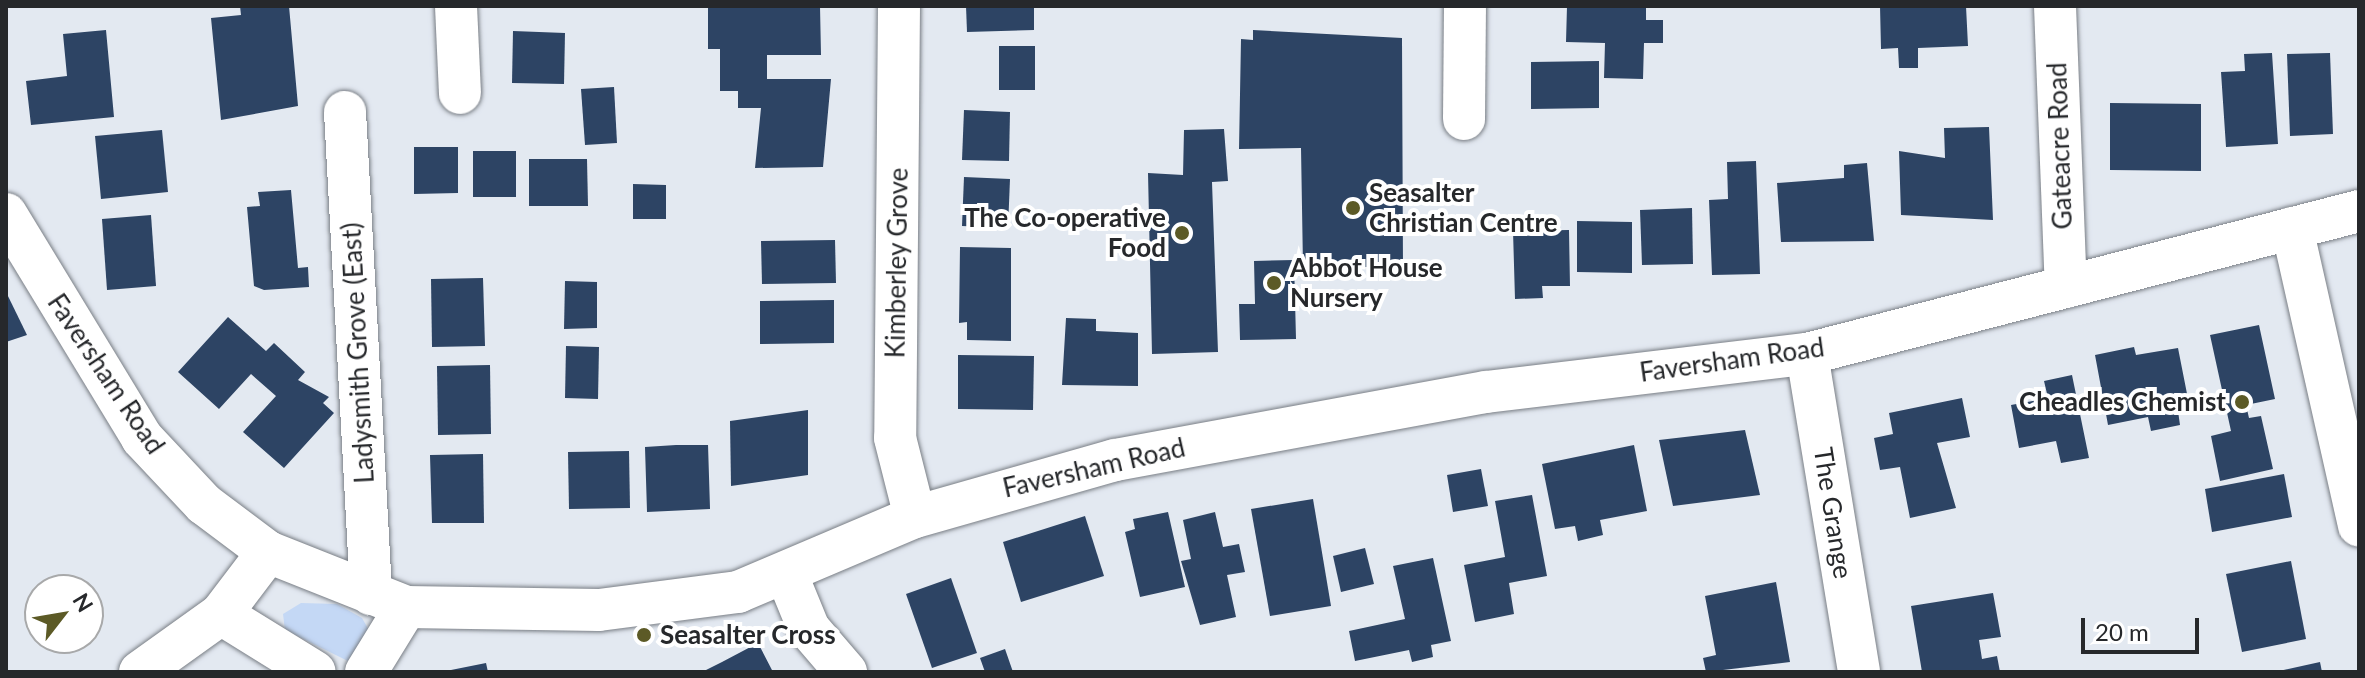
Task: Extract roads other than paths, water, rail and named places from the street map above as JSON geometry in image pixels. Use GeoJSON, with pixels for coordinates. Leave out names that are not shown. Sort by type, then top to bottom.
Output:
{"type":"FeatureCollection","features":[{"type":"Feature","properties":{"kind":"street"},"geometry":{"type":"LineString","coordinates":[[456,6],[460,93]]}},
{"type":"Feature","properties":{"kind":"street","name":"Kimberley Grove"},"geometry":{"type":"LineString","coordinates":[[899,6],[895,438],[915,517]]}},
{"type":"Feature","properties":{"kind":"street"},"geometry":{"type":"LineString","coordinates":[[1464,119],[1465,6]]}},
{"type":"Feature","properties":{"kind":"street","name":"Gateacre Road"},"geometry":{"type":"LineString","coordinates":[[2055,6],[2066,287]]}},
{"type":"Feature","properties":{"kind":"street","name":"Ladysmith Grove (East)"},"geometry":{"type":"LineString","coordinates":[[345,112],[389,601]]}},
{"type":"Feature","properties":{"kind":"street","name":"Faversham Road"},"geometry":{"type":"LineString","coordinates":[[6,214],[142,438],[204,504],[268,552],[389,601],[599,610],[690,603],[786,573],[915,517],[1171,448],[1486,392],[1807,354],[2359,211]]}},
{"type":"Feature","properties":{"kind":"street"},"geometry":{"type":"LineString","coordinates":[[2292,228],[2359,526]]}},
{"type":"Feature","properties":{"kind":"street","name":"The Grange"},"geometry":{"type":"LineString","coordinates":[[1807,354],[1859,672]]}},
{"type":"Feature","properties":{"kind":"street"},"geometry":{"type":"LineString","coordinates":[[140,672],[221,614],[268,552]]}},
{"type":"Feature","properties":{"kind":"street"},"geometry":{"type":"LineString","coordinates":[[786,573],[809,629],[846,672]]}},
{"type":"Feature","properties":{"kind":"street"},"geometry":{"type":"LineString","coordinates":[[366,672],[389,601]]}},
{"type":"Feature","properties":{"kind":"street"},"geometry":{"type":"LineString","coordinates":[[221,614],[315,672]]}},
{"type":"Feature","properties":{"kind":"place","name":"Seasalter Christian Centre"},"geometry":{"type":"Point","coordinates":[1353,208]}},
{"type":"Feature","properties":{"kind":"place","name":"The Co-operative Food"},"geometry":{"type":"Point","coordinates":[1182,233]}},
{"type":"Feature","properties":{"kind":"place","name":"Abbot House Nursery"},"geometry":{"type":"Point","coordinates":[1274,283]}},
{"type":"Feature","properties":{"kind":"place","name":"Cheadles Chemist"},"geometry":{"type":"Point","coordinates":[2242,402]}},
{"type":"Feature","properties":{"kind":"place","name":"Seasalter Cross"},"geometry":{"type":"Point","coordinates":[644,635]}}]}
